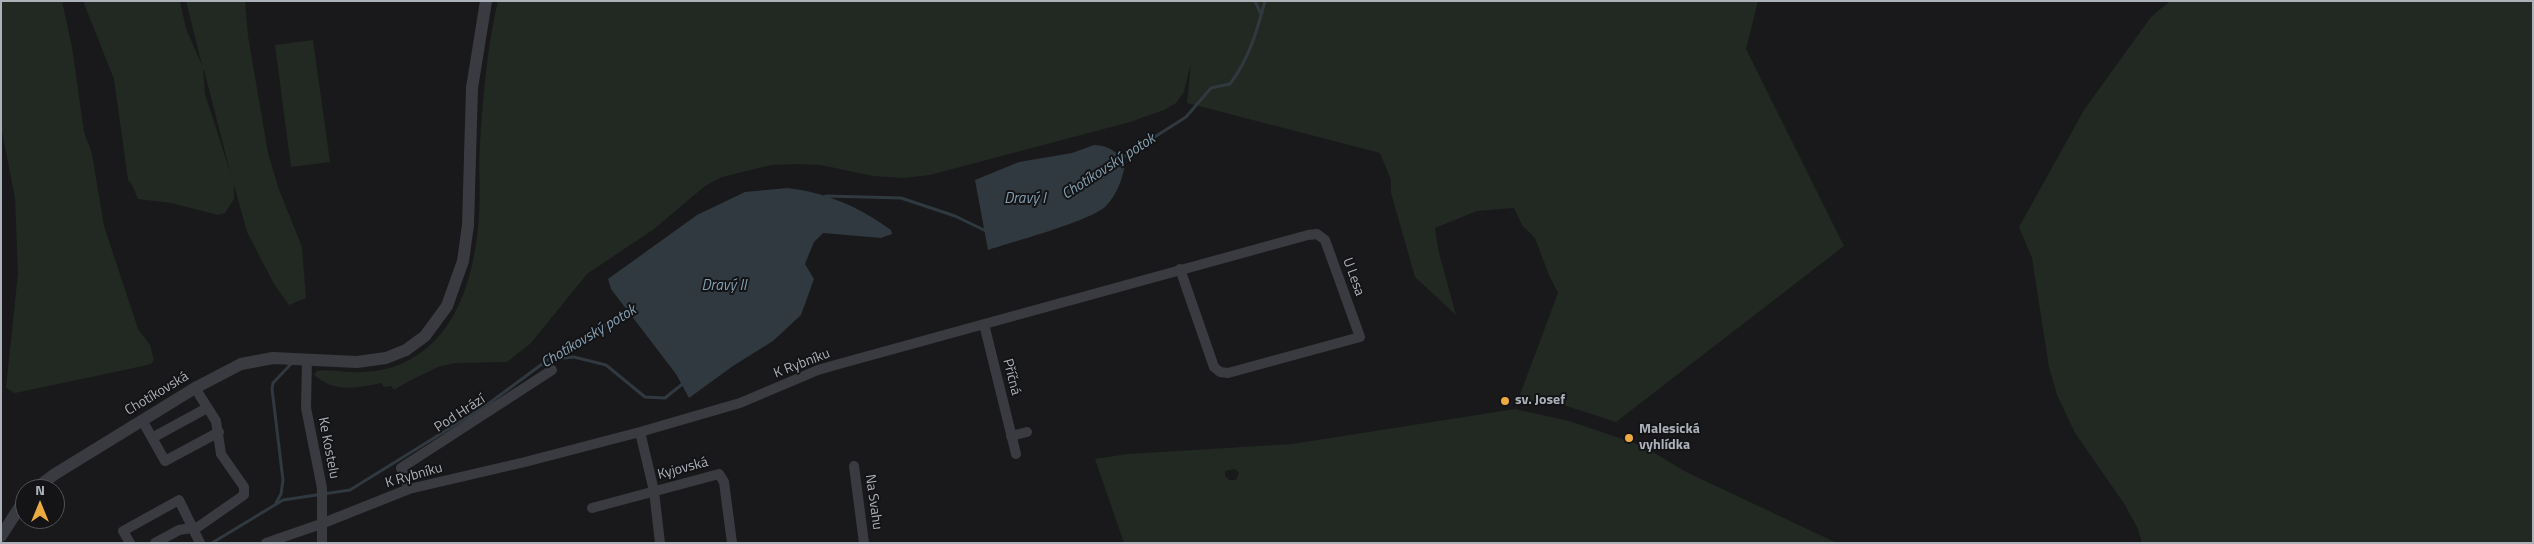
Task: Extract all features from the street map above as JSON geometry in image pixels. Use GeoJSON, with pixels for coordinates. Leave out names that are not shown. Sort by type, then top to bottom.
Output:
{"type":"FeatureCollection","features":[{"type":"Feature","properties":{"kind":"street","name":"Chotíkovská"},"geometry":{"type":"LineString","coordinates":[[48,479],[195,388],[249,361],[273,358],[357,362],[386,358],[406,350],[426,336],[447,306],[458,279],[466,244],[472,88],[486,1]]}},
{"type":"Feature","properties":{"kind":"street","name":"U Lesa"},"geometry":{"type":"LineString","coordinates":[[1317,234],[1325,240],[1360,337],[1228,374],[1220,372],[1214,367],[1180,269],[1317,234]]}},
{"type":"Feature","properties":{"kind":"street","name":"K Rybníku"},"geometry":{"type":"LineString","coordinates":[[266,543],[321,524],[409,489],[525,462],[640,432],[740,403],[825,368],[1180,269]]}},
{"type":"Feature","properties":{"kind":"street","name":"Příčná"},"geometry":{"type":"LineString","coordinates":[[984,324],[1016,454]]}},
{"type":"Feature","properties":{"kind":"street","name":"Ke Kostelu"},"geometry":{"type":"LineString","coordinates":[[307,359],[306,408],[322,488],[322,543]]}},
{"type":"Feature","properties":{"kind":"street","name":"Pod Hrází"},"geometry":{"type":"LineString","coordinates":[[409,489],[401,468],[552,370]]}},
{"type":"Feature","properties":{"kind":"street"},"geometry":{"type":"LineString","coordinates":[[155,543],[179,530],[193,528],[244,495],[244,487],[222,454],[216,421],[195,388]]}},
{"type":"Feature","properties":{"kind":"street"},"geometry":{"type":"LineString","coordinates":[[152,438],[207,408]]}},
{"type":"Feature","properties":{"kind":"street"},"geometry":{"type":"LineString","coordinates":[[142,420],[165,461],[219,432]]}},
{"type":"Feature","properties":{"kind":"street","name":"Kyjovská"},"geometry":{"type":"LineString","coordinates":[[640,432],[654,490],[660,543]]}},
{"type":"Feature","properties":{"kind":"street"},"geometry":{"type":"LineString","coordinates":[[1012,436],[1027,432]]}},
{"type":"Feature","properties":{"kind":"street","name":"Na Svahu"},"geometry":{"type":"LineString","coordinates":[[854,466],[864,543]]}},
{"type":"Feature","properties":{"kind":"street","name":"Kyjovská"},"geometry":{"type":"LineString","coordinates":[[592,508],[719,474],[724,482],[732,543]]}},
{"type":"Feature","properties":{"kind":"street"},"geometry":{"type":"LineString","coordinates":[[130,543],[123,530],[179,500],[199,542]]}},
{"type":"Feature","properties":{"kind":"street"},"geometry":{"type":"LineString","coordinates":[[1,536],[15,514]]}},
{"type":"Feature","properties":{"kind":"shaded area"},"geometry":{"type":"Polygon","coordinates":[[[1,1],[62,1],[72,47],[84,132],[92,154],[104,226],[138,329],[150,345],[154,360],[151,364],[15,393],[6,388],[18,273],[15,198],[1,127],[1,1]]]}},
{"type":"Feature","properties":{"kind":"shaded area"},"geometry":{"type":"Polygon","coordinates":[[[83,1],[180,1],[186,29],[202,65],[186,1],[245,1],[248,36],[268,153],[278,187],[302,247],[306,298],[289,305],[274,284],[247,232],[234,185],[234,199],[225,213],[218,215],[171,203],[138,199],[128,180],[114,79],[83,1]],[[204,70],[205,94],[231,175],[204,70]]]}},
{"type":"Feature","properties":{"kind":"shaded area"},"geometry":{"type":"Polygon","coordinates":[[[498,1],[1758,1],[1746,49],[1844,246],[1616,422],[1560,404],[1518,400],[1558,293],[1535,238],[1522,225],[1514,208],[1477,211],[1435,228],[1438,249],[1456,315],[1415,277],[1391,193],[1391,180],[1380,153],[1187,103],[1191,63],[1184,92],[1176,103],[1164,110],[1130,122],[930,175],[903,178],[873,176],[821,165],[798,164],[771,165],[722,177],[705,186],[654,229],[587,274],[531,343],[507,362],[455,363],[438,367],[394,390],[391,386],[384,387],[381,383],[346,388],[330,385],[314,375],[317,371],[378,371],[392,368],[422,352],[438,337],[451,320],[460,301],[468,281],[477,237],[480,207],[479,153],[484,90],[488,54],[498,1]]]}},
{"type":"Feature","properties":{"kind":"shaded area"},"geometry":{"type":"Polygon","coordinates":[[[2170,1],[2533,1],[2533,543],[2142,543],[2138,529],[2125,505],[2075,433],[2057,395],[2049,367],[2032,258],[2019,227],[2084,110],[2151,17],[2170,1]]]}},
{"type":"Feature","properties":{"kind":"shaded area"},"geometry":{"type":"Polygon","coordinates":[[[313,40],[330,162],[291,167],[275,45],[313,40]]]}},
{"type":"Feature","properties":{"kind":"shaded area"},"geometry":{"type":"Polygon","coordinates":[[[1515,409],[1569,421],[1643,446],[1686,472],[1837,543],[1124,543],[1095,459],[1128,454],[1292,444],[1515,409]],[[1235,469],[1225,471],[1225,476],[1229,480],[1236,480],[1239,473],[1235,469]]]}},
{"type":"Feature","properties":{"kind":"water","name":"Dravý I"},"geometry":{"type":"Polygon","coordinates":[[[1094,145],[1112,150],[1125,165],[1118,187],[1106,206],[1085,218],[988,250],[975,180],[1019,162],[1072,153],[1094,145]]]}},
{"type":"Feature","properties":{"kind":"water","name":"Dravý II"},"geometry":{"type":"Polygon","coordinates":[[[787,188],[815,193],[842,202],[880,222],[891,230],[892,234],[881,238],[823,233],[814,242],[805,264],[814,279],[801,315],[773,341],[733,366],[689,398],[676,374],[611,289],[608,279],[697,215],[745,192],[787,188]]]}},
{"type":"Feature","properties":{"kind":"waterway"},"geometry":{"type":"LineString","coordinates":[[1255,1],[1261,14]]}},
{"type":"Feature","properties":{"kind":"waterway","name":"Chotíkovský potok"},"geometry":{"type":"LineString","coordinates":[[1120,159],[1186,117],[1211,88],[1230,84],[1247,55],[1265,1]]}},
{"type":"Feature","properties":{"kind":"waterway","name":"Chotíkovský potok"},"geometry":{"type":"LineString","coordinates":[[822,198],[826,196],[901,198],[955,216],[986,231]]}},
{"type":"Feature","properties":{"kind":"waterway","name":"Chotíkovský potok"},"geometry":{"type":"LineString","coordinates":[[212,543],[283,500],[350,490],[484,407],[549,359],[630,310]]}},
{"type":"Feature","properties":{"kind":"waterway"},"geometry":{"type":"LineString","coordinates":[[552,359],[574,357],[606,365],[645,397],[665,398],[685,382]]}},
{"type":"Feature","properties":{"kind":"waterway"},"geometry":{"type":"LineString","coordinates":[[276,503],[281,494],[283,480],[272,389],[273,383],[291,364]]}},
{"type":"Feature","properties":{"kind":"place","name":"sv. Josef"},"geometry":{"type":"Point","coordinates":[1505,401]}},
{"type":"Feature","properties":{"kind":"place","name":"Malesická vyhlídka"},"geometry":{"type":"Point","coordinates":[1629,438]}}]}
